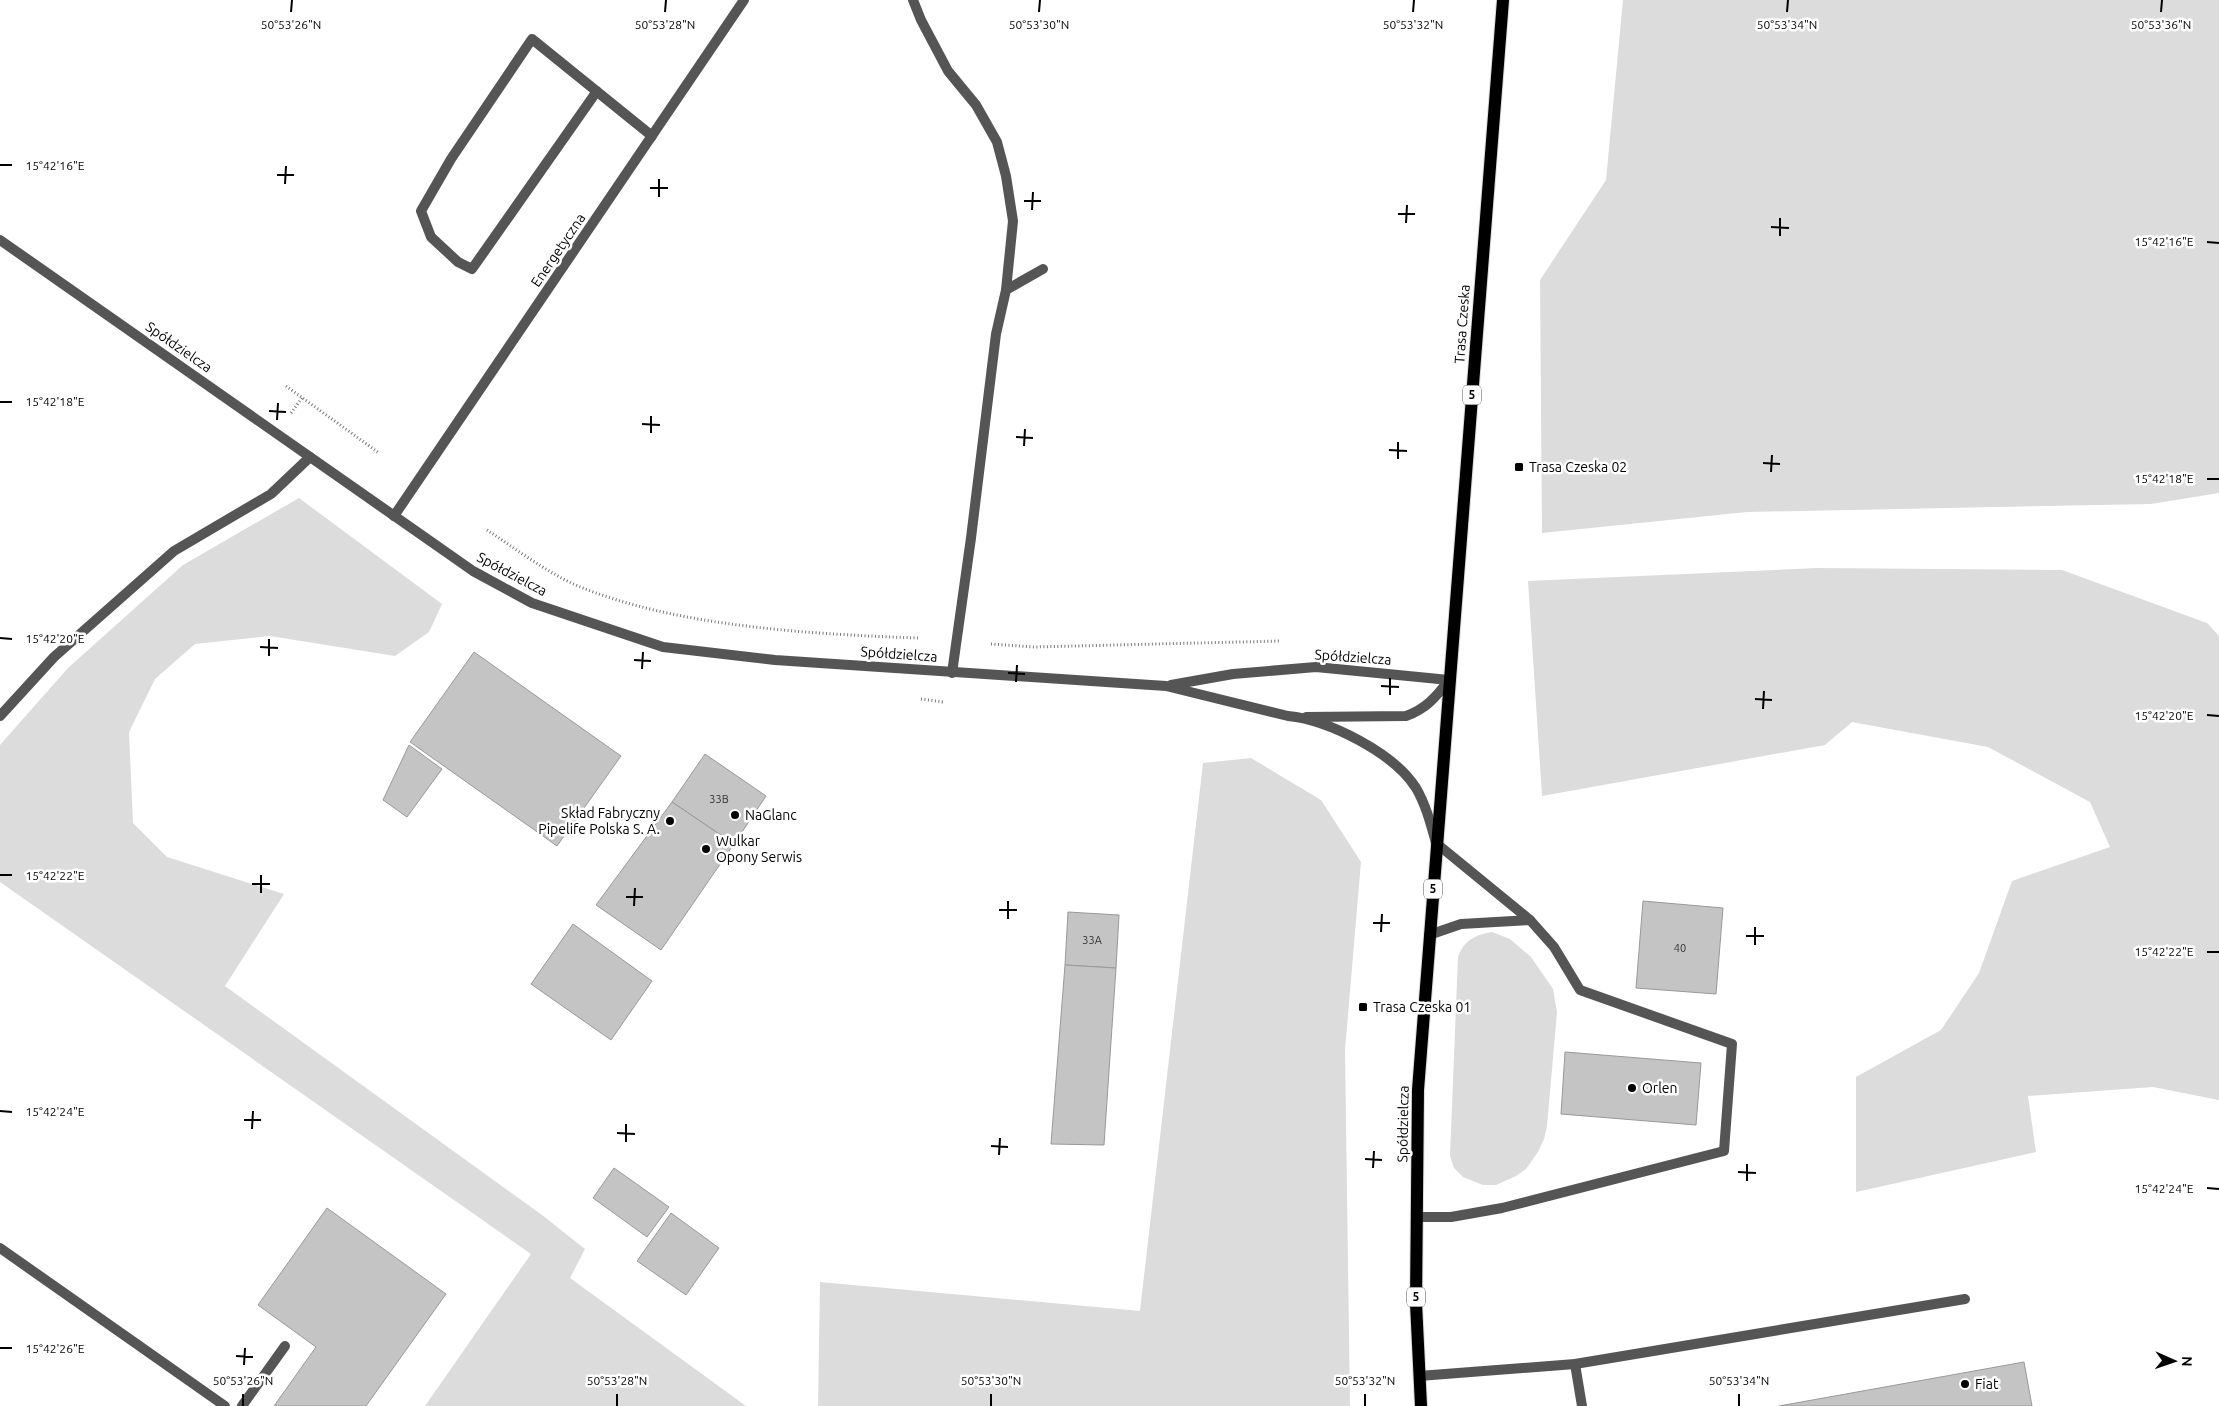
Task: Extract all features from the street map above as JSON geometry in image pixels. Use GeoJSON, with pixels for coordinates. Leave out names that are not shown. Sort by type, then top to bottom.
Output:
{"type":"FeatureCollection","features":[{"type":"Feature","properties":{"kind":"main road","name":"Trasa Czeska"},"geometry":{"type":"LineString","coordinates":[[1448,680],[1503,0]]}},
{"type":"Feature","properties":{"kind":"main road","name":"Spółdzielcza"},"geometry":{"type":"LineString","coordinates":[[1421,1406],[1416,1217],[1418,1090],[1448,680]]}},
{"type":"Feature","properties":{"kind":"street","name":"Energetyczna"},"geometry":{"type":"LineString","coordinates":[[394,516],[744,0]]}},
{"type":"Feature","properties":{"kind":"street"},"geometry":{"type":"LineString","coordinates":[[913,0],[921,20],[948,71],[976,105],[997,142],[1006,176],[1014,221],[1006,290],[996,334],[952,673]]}},
{"type":"Feature","properties":{"kind":"street"},"geometry":{"type":"LineString","coordinates":[[596,91],[472,269],[458,262],[431,237],[421,212],[451,159],[532,39],[652,136]]}},
{"type":"Feature","properties":{"kind":"street","name":"Spółdzielcza"},"geometry":{"type":"LineString","coordinates":[[0,240],[473,572],[532,603],[663,647],[775,660],[1166,686],[1288,716],[1300,717],[1406,716],[1418,712],[1433,701],[1448,680],[1316,667],[1233,674],[1166,686]]}},
{"type":"Feature","properties":{"kind":"street"},"geometry":{"type":"LineString","coordinates":[[1006,290],[1043,269]]}},
{"type":"Feature","properties":{"kind":"street"},"geometry":{"type":"LineString","coordinates":[[0,716],[54,657],[174,551],[271,494],[310,457]]}},
{"type":"Feature","properties":{"kind":"street","name":"Spółdzielcza"},"geometry":{"type":"LineString","coordinates":[[1300,717],[1339,731],[1377,752],[1404,772],[1416,789],[1428,815],[1436,843]]}},
{"type":"Feature","properties":{"kind":"street"},"geometry":{"type":"LineString","coordinates":[[1416,1217],[1451,1217],[1502,1208],[1724,1151],[1732,1044],[1580,990],[1554,947],[1530,920],[1436,843]]}},
{"type":"Feature","properties":{"kind":"street"},"geometry":{"type":"LineString","coordinates":[[1429,935],[1461,924],[1530,920]]}},
{"type":"Feature","properties":{"kind":"street"},"geometry":{"type":"LineString","coordinates":[[0,1248],[225,1406]]}},
{"type":"Feature","properties":{"kind":"street"},"geometry":{"type":"LineString","coordinates":[[1419,1376],[1575,1364],[1966,1299]]}},
{"type":"Feature","properties":{"kind":"street"},"geometry":{"type":"LineString","coordinates":[[242,1406],[285,1346]]}},
{"type":"Feature","properties":{"kind":"street"},"geometry":{"type":"LineString","coordinates":[[1575,1364],[1582,1406]]}},
{"type":"Feature","properties":{"kind":"path"},"geometry":{"type":"LineString","coordinates":[[286,386],[378,453]]}},
{"type":"Feature","properties":{"kind":"path"},"geometry":{"type":"LineString","coordinates":[[487,530],[576,585],[612,598],[709,621],[776,629],[918,638]]}},
{"type":"Feature","properties":{"kind":"path"},"geometry":{"type":"LineString","coordinates":[[991,644],[1034,647],[1284,641]]}},
{"type":"Feature","properties":{"kind":"shaded area"},"geometry":{"type":"Polygon","coordinates":[[[1623,0],[2219,0],[2219,493],[2151,504],[1747,512],[1542,533],[1540,280],[1606,180],[1623,0]]]}},
{"type":"Feature","properties":{"kind":"shaded area"},"geometry":{"type":"Polygon","coordinates":[[[299,498],[442,604],[429,632],[395,656],[270,636],[195,644],[155,679],[129,732],[133,823],[167,857],[284,894],[225,986],[542,1215],[585,1249],[570,1278],[746,1406],[425,1406],[531,1254],[0,882],[0,745],[68,668],[183,565],[299,498]]]}},
{"type":"Feature","properties":{"kind":"shaded area"},"geometry":{"type":"Polygon","coordinates":[[[1818,568],[2062,570],[2207,623],[2219,636],[2219,1100],[2153,1087],[2028,1096],[2036,1152],[1856,1192],[1856,1077],[1941,1030],[1979,973],[2012,881],[2110,847],[2090,802],[1988,747],[1852,722],[1825,745],[1542,796],[1528,581],[1818,568]]]}},
{"type":"Feature","properties":{"kind":"shaded area"},"geometry":{"type":"Polygon","coordinates":[[[1251,758],[1321,800],[1361,862],[1345,1050],[1350,1406],[818,1406],[820,1282],[1140,1311],[1203,763],[1251,758]]]}},
{"type":"Feature","properties":{"kind":"shaded area"},"geometry":{"type":"Polygon","coordinates":[[[1492,932],[1510,939],[1531,957],[1553,989],[1557,1012],[1547,1126],[1544,1139],[1538,1152],[1526,1169],[1496,1185],[1483,1185],[1463,1177],[1454,1168],[1450,1156],[1458,957],[1463,946],[1471,939],[1492,932]]]}},
{"type":"Feature","properties":{"kind":"building"},"geometry":{"type":"Polygon","coordinates":[[[474,652],[621,756],[557,846],[410,742],[474,652]]]}},
{"type":"Feature","properties":{"kind":"building"},"geometry":{"type":"Polygon","coordinates":[[[409,745],[442,769],[407,817],[383,800],[409,745]]]}},
{"type":"Feature","properties":{"kind":"building"},"geometry":{"type":"Polygon","coordinates":[[[705,754],[766,796],[734,844],[672,802],[705,754]]]}},
{"type":"Feature","properties":{"kind":"building"},"geometry":{"type":"Polygon","coordinates":[[[672,802],[734,844],[661,950],[596,905],[672,802]]]}},
{"type":"Feature","properties":{"kind":"building"},"geometry":{"type":"Polygon","coordinates":[[[1643,901],[1723,908],[1716,994],[1636,988],[1643,901]]]}},
{"type":"Feature","properties":{"kind":"building"},"geometry":{"type":"Polygon","coordinates":[[[1068,912],[1119,915],[1116,968],[1065,965],[1068,912]]]}},
{"type":"Feature","properties":{"kind":"building"},"geometry":{"type":"Polygon","coordinates":[[[573,924],[652,981],[611,1040],[531,984],[573,924]]]}},
{"type":"Feature","properties":{"kind":"building"},"geometry":{"type":"Polygon","coordinates":[[[1065,965],[1116,968],[1104,1145],[1051,1144],[1065,965]]]}},
{"type":"Feature","properties":{"kind":"building"},"geometry":{"type":"Polygon","coordinates":[[[1565,1052],[1701,1063],[1696,1125],[1561,1114],[1565,1052]]]}},
{"type":"Feature","properties":{"kind":"building"},"geometry":{"type":"Polygon","coordinates":[[[614,1168],[669,1207],[647,1237],[593,1198],[614,1168]]]}},
{"type":"Feature","properties":{"kind":"building"},"geometry":{"type":"Polygon","coordinates":[[[327,1208],[446,1294],[366,1406],[274,1406],[316,1347],[258,1305],[327,1208]]]}},
{"type":"Feature","properties":{"kind":"building"},"geometry":{"type":"Polygon","coordinates":[[[671,1213],[719,1248],[686,1295],[637,1261],[671,1213]]]}},
{"type":"Feature","properties":{"kind":"building","name":"Fiat"},"geometry":{"type":"Polygon","coordinates":[[[2024,1362],[2032,1406],[1779,1406],[2024,1362]]]}},
{"type":"Feature","properties":{"kind":"place","name":"Trasa Czeska 02"},"geometry":{"type":"Point","coordinates":[1519,467]}},
{"type":"Feature","properties":{"kind":"place","name":"NaGlanc"},"geometry":{"type":"Point","coordinates":[735,815]}},
{"type":"Feature","properties":{"kind":"place","name":"Skład Fabryczny Pipelife Polska S. A."},"geometry":{"type":"Point","coordinates":[670,821]}},
{"type":"Feature","properties":{"kind":"place","name":"Wulkar Opony Serwis"},"geometry":{"type":"Point","coordinates":[706,849]}},
{"type":"Feature","properties":{"kind":"place","name":"Trasa Czeska 01"},"geometry":{"type":"Point","coordinates":[1363,1007]}},
{"type":"Feature","properties":{"kind":"place","name":"Orlen"},"geometry":{"type":"Point","coordinates":[1632,1088]}},
{"type":"Feature","properties":{"kind":"place","name":"Fiat"},"geometry":{"type":"Point","coordinates":[1965,1384]}}]}
